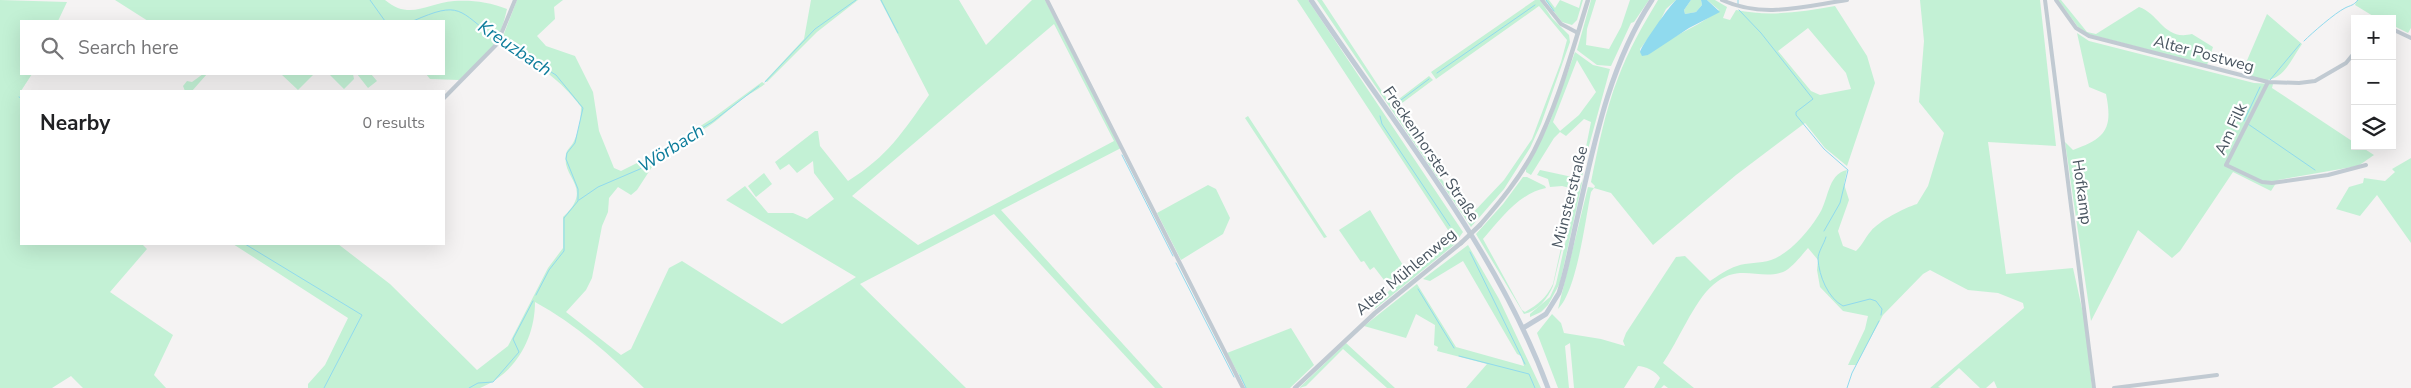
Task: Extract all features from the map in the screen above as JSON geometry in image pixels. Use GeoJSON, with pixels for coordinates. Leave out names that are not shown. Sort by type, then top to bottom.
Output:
{"type":"FeatureCollection","features":[{"type":"Feature","properties":{"kind":"main road","name":"Freckenhorster Straße"},"geometry":{"type":"LineString","coordinates":[[1311,0],[1468,229],[1494,273],[1522,328]]}},
{"type":"Feature","properties":{"kind":"main road","name":"Münsterstraße"},"geometry":{"type":"LineString","coordinates":[[1522,328],[1546,314],[1559,293],[1609,91],[1627,42],[1652,0]]}},
{"type":"Feature","properties":{"kind":"main road"},"geometry":{"type":"LineString","coordinates":[[1522,328],[1548,388]]}},
{"type":"Feature","properties":{"kind":"street"},"geometry":{"type":"LineString","coordinates":[[445,97],[497,44],[515,0]]}},
{"type":"Feature","properties":{"kind":"street"},"geometry":{"type":"LineString","coordinates":[[1047,0],[1243,388]]}},
{"type":"Feature","properties":{"kind":"street"},"geometry":{"type":"LineString","coordinates":[[1542,0],[1561,24],[1578,33]]}},
{"type":"Feature","properties":{"kind":"street","name":"Alter Mühlenweg"},"geometry":{"type":"LineString","coordinates":[[1295,388],[1375,313],[1461,243],[1480,225],[1511,188],[1533,152],[1551,111],[1588,0]]}},
{"type":"Feature","properties":{"kind":"street"},"geometry":{"type":"LineString","coordinates":[[1722,0],[1748,9],[1766,12],[1847,0]]}},
{"type":"Feature","properties":{"kind":"street","name":"Hofkamp"},"geometry":{"type":"LineString","coordinates":[[2044,0],[2094,388]]}},
{"type":"Feature","properties":{"kind":"street","name":"Alter Postweg"},"geometry":{"type":"LineString","coordinates":[[2056,0],[2076,28],[2089,36],[2268,82],[2299,83],[2315,81],[2346,63],[2351,57]]}},
{"type":"Feature","properties":{"kind":"street"},"geometry":{"type":"LineString","coordinates":[[2396,30],[2411,38]]}},
{"type":"Feature","properties":{"kind":"street","name":"Am Filk"},"geometry":{"type":"LineString","coordinates":[[2268,82],[2226,165],[2262,182],[2272,183],[2328,175],[2366,165]]}},
{"type":"Feature","properties":{"kind":"street"},"geometry":{"type":"LineString","coordinates":[[2114,388],[2217,375]]}},
{"type":"Feature","properties":{"kind":"green space"},"geometry":{"type":"Polygon","coordinates":[[[0,0],[67,2],[58,20],[20,20],[20,75],[31,75],[20,90],[20,245],[143,245],[147,249],[110,292],[173,335],[154,375],[166,388],[83,388],[71,376],[52,388],[0,388],[0,0]]]}},
{"type":"Feature","properties":{"kind":"green space"},"geometry":{"type":"Polygon","coordinates":[[[115,0],[385,0],[394,6],[411,10],[444,2],[468,1],[487,3],[507,9],[496,42],[485,56],[459,80],[430,79],[427,75],[445,75],[445,20],[146,20],[115,0]]]}},
{"type":"Feature","properties":{"kind":"green space"},"geometry":{"type":"Polygon","coordinates":[[[517,0],[563,0],[554,7],[555,19],[537,36],[546,46],[575,56],[593,92],[599,131],[614,168],[621,171],[663,150],[637,190],[631,195],[618,187],[609,198],[608,212],[602,226],[592,278],[586,290],[566,312],[621,355],[631,349],[669,268],[682,261],[782,324],[856,277],[726,200],[745,186],[768,213],[793,213],[807,219],[834,199],[814,173],[813,161],[797,173],[789,164],[780,170],[775,162],[815,131],[818,131],[820,146],[848,181],[884,153],[902,132],[929,95],[880,0],[959,0],[986,45],[1032,0],[1045,0],[1121,148],[1001,210],[1163,388],[1155,388],[994,214],[860,284],[966,388],[644,388],[579,330],[535,302],[531,329],[521,354],[503,374],[480,388],[308,388],[308,384],[325,365],[348,318],[235,245],[339,245],[390,284],[477,370],[508,346],[548,268],[563,248],[563,217],[572,207],[577,190],[568,170],[566,154],[577,133],[581,107],[573,96],[554,78],[500,44],[517,0]],[[1054,24],[852,196],[918,245],[1114,141],[1054,24]]]}},
{"type":"Feature","properties":{"kind":"green space"},"geometry":{"type":"Polygon","coordinates":[[[811,0],[858,0],[817,32],[767,82],[765,81],[804,39],[811,0]]]}},
{"type":"Feature","properties":{"kind":"green space"},"geometry":{"type":"Polygon","coordinates":[[[1297,0],[1308,0],[1463,232],[1454,245],[1375,309],[1373,306],[1391,289],[1374,267],[1370,270],[1364,261],[1361,262],[1339,230],[1370,210],[1407,272],[1450,233],[1297,0]]]}},
{"type":"Feature","properties":{"kind":"green space"},"geometry":{"type":"Polygon","coordinates":[[[1317,0],[1322,0],[1391,105],[1429,76],[1433,80],[1394,109],[1468,218],[1504,180],[1532,139],[1561,62],[1567,40],[1539,6],[1436,79],[1431,72],[1535,0],[1540,0],[1552,18],[1569,35],[1570,42],[1541,124],[1530,148],[1504,189],[1471,227],[1317,0]]]}},
{"type":"Feature","properties":{"kind":"green space"},"geometry":{"type":"Polygon","coordinates":[[[1545,0],[1549,0],[1555,8],[1560,0],[1579,8],[1581,0],[1583,0],[1577,20],[1572,25],[1562,22],[1545,0]]]}},
{"type":"Feature","properties":{"kind":"green space"},"geometry":{"type":"Polygon","coordinates":[[[1591,0],[1596,0],[1587,29],[1586,45],[1609,49],[1621,27],[1630,0],[1649,0],[1634,22],[1631,23],[1611,66],[1597,65],[1577,50],[1591,0]]]}},
{"type":"Feature","properties":{"kind":"green space"},"geometry":{"type":"Polygon","coordinates":[[[1658,0],[1676,0],[1666,9],[1657,27],[1640,49],[1640,52],[1648,55],[1665,42],[1702,22],[1719,10],[1707,0],[1715,0],[1727,7],[1723,18],[1730,20],[1736,10],[1761,13],[1798,12],[1835,6],[1867,56],[1875,83],[1847,166],[1825,148],[1805,123],[1736,175],[1653,245],[1611,193],[1594,188],[1595,186],[1591,182],[1602,130],[1609,103],[1622,68],[1636,38],[1658,0]],[[1808,28],[1778,51],[1811,91],[1820,95],[1851,89],[1846,73],[1808,28]]]}},
{"type":"Feature","properties":{"kind":"green space"},"geometry":{"type":"Polygon","coordinates":[[[1691,0],[1701,0],[1702,5],[1696,12],[1685,14],[1684,10],[1691,0]]]}},
{"type":"Feature","properties":{"kind":"green space"},"geometry":{"type":"Polygon","coordinates":[[[1920,0],[2040,0],[2056,146],[1988,142],[2006,274],[2073,268],[2085,322],[2092,388],[1997,388],[1994,381],[1986,388],[1980,388],[1959,368],[1938,387],[1941,388],[1930,388],[2024,308],[2023,303],[1998,293],[1968,290],[1930,270],[1923,274],[1883,315],[1856,365],[1848,365],[1865,329],[1868,316],[1843,311],[1820,287],[1817,270],[1818,260],[1808,248],[1793,265],[1783,272],[1766,275],[1740,273],[1732,275],[1722,278],[1706,292],[1663,363],[1694,388],[1668,388],[1664,385],[1661,388],[1654,388],[1660,378],[1658,375],[1650,369],[1638,366],[1624,388],[1574,388],[1570,343],[1565,346],[1569,388],[1558,388],[1537,333],[1552,314],[1561,323],[1564,333],[1601,339],[1625,346],[1623,341],[1626,333],[1676,257],[1685,256],[1710,281],[1733,267],[1767,261],[1778,257],[1798,242],[1809,229],[1822,210],[1832,182],[1840,173],[1847,170],[1844,184],[1849,200],[1838,231],[1843,246],[1856,251],[1871,231],[1880,223],[1917,204],[1928,186],[1944,133],[1919,102],[1924,41],[1920,0]]]}},
{"type":"Feature","properties":{"kind":"green space"},"geometry":{"type":"Polygon","coordinates":[[[2058,0],[2061,0],[2087,32],[2096,34],[2139,7],[2146,10],[2175,34],[2192,34],[2213,47],[2207,65],[2088,34],[2078,27],[2058,0]]]}},
{"type":"Feature","properties":{"kind":"green space"},"geometry":{"type":"Polygon","coordinates":[[[2357,0],[2411,0],[2411,28],[2408,33],[2396,27],[2396,15],[2371,15],[2355,5],[2357,0]]]}},
{"type":"Feature","properties":{"kind":"green space"},"geometry":{"type":"Polygon","coordinates":[[[2267,14],[2302,44],[2285,70],[2275,78],[2260,80],[2242,72],[2267,14]]]}},
{"type":"Feature","properties":{"kind":"green space"},"geometry":{"type":"Polygon","coordinates":[[[2077,33],[2089,41],[2254,83],[2273,84],[2272,88],[2351,140],[2351,150],[2366,150],[2374,155],[2358,166],[2278,180],[2271,191],[2233,172],[2180,251],[2172,258],[2138,230],[2091,321],[2065,142],[2073,150],[2093,141],[2104,131],[2108,116],[2106,94],[2089,87],[2077,33]]]}},
{"type":"Feature","properties":{"kind":"green space"},"geometry":{"type":"Polygon","coordinates":[[[1575,52],[1593,65],[1610,69],[1587,153],[1585,152],[1591,122],[1584,119],[1566,136],[1560,132],[1554,138],[1531,175],[1526,172],[1526,168],[1549,124],[1575,52]],[[1577,60],[1553,122],[1560,131],[1579,115],[1596,92],[1577,60]]]}},
{"type":"Feature","properties":{"kind":"green space"},"geometry":{"type":"Polygon","coordinates":[[[202,75],[206,75],[193,90],[185,90],[183,86],[187,81],[192,82],[202,75]]]}},
{"type":"Feature","properties":{"kind":"green space"},"geometry":{"type":"Polygon","coordinates":[[[282,75],[313,75],[298,90],[282,75]]]}},
{"type":"Feature","properties":{"kind":"green space"},"geometry":{"type":"Polygon","coordinates":[[[330,75],[353,75],[354,79],[344,89],[330,75]]]}},
{"type":"Feature","properties":{"kind":"green space"},"geometry":{"type":"Polygon","coordinates":[[[358,75],[372,75],[377,81],[368,88],[358,75]]]}},
{"type":"Feature","properties":{"kind":"green space"},"geometry":{"type":"Polygon","coordinates":[[[762,82],[765,84],[742,99],[705,129],[677,141],[713,118],[762,82]]]}},
{"type":"Feature","properties":{"kind":"green space"},"geometry":{"type":"Polygon","coordinates":[[[1248,116],[1327,237],[1324,238],[1245,118],[1248,116]]]}},
{"type":"Feature","properties":{"kind":"green space"},"geometry":{"type":"Polygon","coordinates":[[[1584,155],[1587,156],[1582,177],[1576,190],[1553,286],[1542,303],[1534,310],[1524,314],[1476,234],[1503,204],[1523,177],[1527,177],[1545,186],[1546,188],[1527,195],[1519,201],[1483,239],[1522,310],[1525,312],[1534,306],[1545,297],[1553,284],[1574,189],[1562,186],[1550,187],[1548,179],[1537,175],[1540,170],[1577,178],[1584,155]]]}},
{"type":"Feature","properties":{"kind":"green space"},"geometry":{"type":"Polygon","coordinates":[[[2411,158],[2411,243],[2377,195],[2360,216],[2336,209],[2349,187],[2363,183],[2364,178],[2385,181],[2395,172],[2392,169],[2411,158]]]}},
{"type":"Feature","properties":{"kind":"green space"},"geometry":{"type":"Polygon","coordinates":[[[764,173],[772,184],[756,197],[748,186],[764,173]]]}},
{"type":"Feature","properties":{"kind":"green space"},"geometry":{"type":"Polygon","coordinates":[[[1583,179],[1560,283],[1548,305],[1541,312],[1530,317],[1530,314],[1550,297],[1556,284],[1576,195],[1583,179]]]}},
{"type":"Feature","properties":{"kind":"green space"},"geometry":{"type":"Polygon","coordinates":[[[1208,185],[1216,189],[1230,218],[1223,234],[1181,260],[1157,213],[1208,185]]]}},
{"type":"Feature","properties":{"kind":"green space"},"geometry":{"type":"Polygon","coordinates":[[[1588,187],[1594,188],[1591,192],[1575,271],[1565,300],[1558,309],[1588,187]]]}},
{"type":"Feature","properties":{"kind":"green space"},"geometry":{"type":"Polygon","coordinates":[[[1468,245],[1499,299],[1541,388],[1466,388],[1487,364],[1437,351],[1438,347],[1434,345],[1435,325],[1416,314],[1406,338],[1364,326],[1417,284],[1456,347],[1524,366],[1521,356],[1517,354],[1463,261],[1430,281],[1423,279],[1468,245]]]}},
{"type":"Feature","properties":{"kind":"green space"},"geometry":{"type":"Polygon","coordinates":[[[1291,328],[1314,365],[1290,388],[1246,388],[1227,353],[1291,328]]]}},
{"type":"Feature","properties":{"kind":"green space"},"geometry":{"type":"Polygon","coordinates":[[[1346,343],[1395,388],[1387,388],[1343,349],[1306,386],[1299,388],[1346,343]]]}},
{"type":"Feature","properties":{"kind":"water"},"geometry":{"type":"Polygon","coordinates":[[[1676,0],[1691,0],[1684,10],[1685,14],[1696,12],[1702,5],[1701,0],[1707,0],[1720,12],[1689,28],[1648,55],[1642,56],[1640,52],[1645,42],[1676,0]]]}},
{"type":"Feature","properties":{"kind":"waterway","name":"Kreuzbach"},"geometry":{"type":"LineString","coordinates":[[370,0],[384,20]]}},
{"type":"Feature","properties":{"kind":"waterway","name":"Wörbach"},"geometry":{"type":"LineString","coordinates":[[765,82],[815,29],[856,0]]}},
{"type":"Feature","properties":{"kind":"waterway"},"geometry":{"type":"LineString","coordinates":[[881,0],[898,33]]}},
{"type":"Feature","properties":{"kind":"waterway"},"geometry":{"type":"LineString","coordinates":[[1546,0],[1554,11]]}},
{"type":"Feature","properties":{"kind":"waterway"},"geometry":{"type":"LineString","coordinates":[[2304,41],[2336,14],[2358,0]]}},
{"type":"Feature","properties":{"kind":"waterway"},"geometry":{"type":"LineString","coordinates":[[1437,73],[1535,5]]}},
{"type":"Feature","properties":{"kind":"waterway"},"geometry":{"type":"LineString","coordinates":[[1739,10],[1761,33],[1813,99],[1796,112],[1796,115],[1824,149],[1848,170],[1840,203],[1824,231]]}},
{"type":"Feature","properties":{"kind":"waterway","name":"Kreuzbach"},"geometry":{"type":"LineString","coordinates":[[416,20],[441,11],[458,11],[466,15],[496,39]]}},
{"type":"Feature","properties":{"kind":"waterway","name":"Kreuzbach"},"geometry":{"type":"LineString","coordinates":[[500,41],[556,75],[583,108],[575,143],[567,153],[566,159],[578,189],[578,201],[564,218],[564,251],[549,270],[536,295]]}},
{"type":"Feature","properties":{"kind":"waterway"},"geometry":{"type":"LineString","coordinates":[[2270,80],[2300,44]]}},
{"type":"Feature","properties":{"kind":"waterway"},"geometry":{"type":"LineString","coordinates":[[1397,103],[1429,79]]}},
{"type":"Feature","properties":{"kind":"waterway","name":"Wörbach"},"geometry":{"type":"LineString","coordinates":[[579,200],[598,187],[640,169],[658,154],[712,122],[759,86]]}},
{"type":"Feature","properties":{"kind":"waterway"},"geometry":{"type":"LineString","coordinates":[[2244,121],[2260,87]]}},
{"type":"Feature","properties":{"kind":"waterway"},"geometry":{"type":"LineString","coordinates":[[1380,116],[1382,124],[1450,226]]}},
{"type":"Feature","properties":{"kind":"waterway"},"geometry":{"type":"LineString","coordinates":[[2248,124],[2315,170]]}},
{"type":"Feature","properties":{"kind":"waterway"},"geometry":{"type":"LineString","coordinates":[[1122,155],[1173,256]]}},
{"type":"Feature","properties":{"kind":"waterway"},"geometry":{"type":"LineString","coordinates":[[1404,277],[1451,232]]}},
{"type":"Feature","properties":{"kind":"waterway"},"geometry":{"type":"LineString","coordinates":[[1826,237],[1818,259],[1822,279],[1833,298],[1843,306],[1870,299],[1876,301],[1882,309],[1881,315]]}},
{"type":"Feature","properties":{"kind":"waterway"},"geometry":{"type":"LineString","coordinates":[[247,245],[362,315],[324,388]]}},
{"type":"Feature","properties":{"kind":"waterway"},"geometry":{"type":"LineString","coordinates":[[1470,252],[1525,364]]}},
{"type":"Feature","properties":{"kind":"waterway"},"geometry":{"type":"LineString","coordinates":[[1176,263],[1234,377]]}},
{"type":"Feature","properties":{"kind":"waterway"},"geometry":{"type":"LineString","coordinates":[[1418,289],[1454,348]]}},
{"type":"Feature","properties":{"kind":"waterway","name":"Kreuzbach"},"geometry":{"type":"LineString","coordinates":[[469,388],[478,383],[493,382],[519,352],[513,339],[533,301]]}},
{"type":"Feature","properties":{"kind":"waterway"},"geometry":{"type":"LineString","coordinates":[[1847,388],[1852,373],[1879,321]]}},
{"type":"Feature","properties":{"kind":"waterway"},"geometry":{"type":"LineString","coordinates":[[1459,356],[1529,374],[1535,388]]}},
{"type":"Feature","properties":{"kind":"waterway"},"geometry":{"type":"LineString","coordinates":[[1240,375],[1246,388]]}}]}
